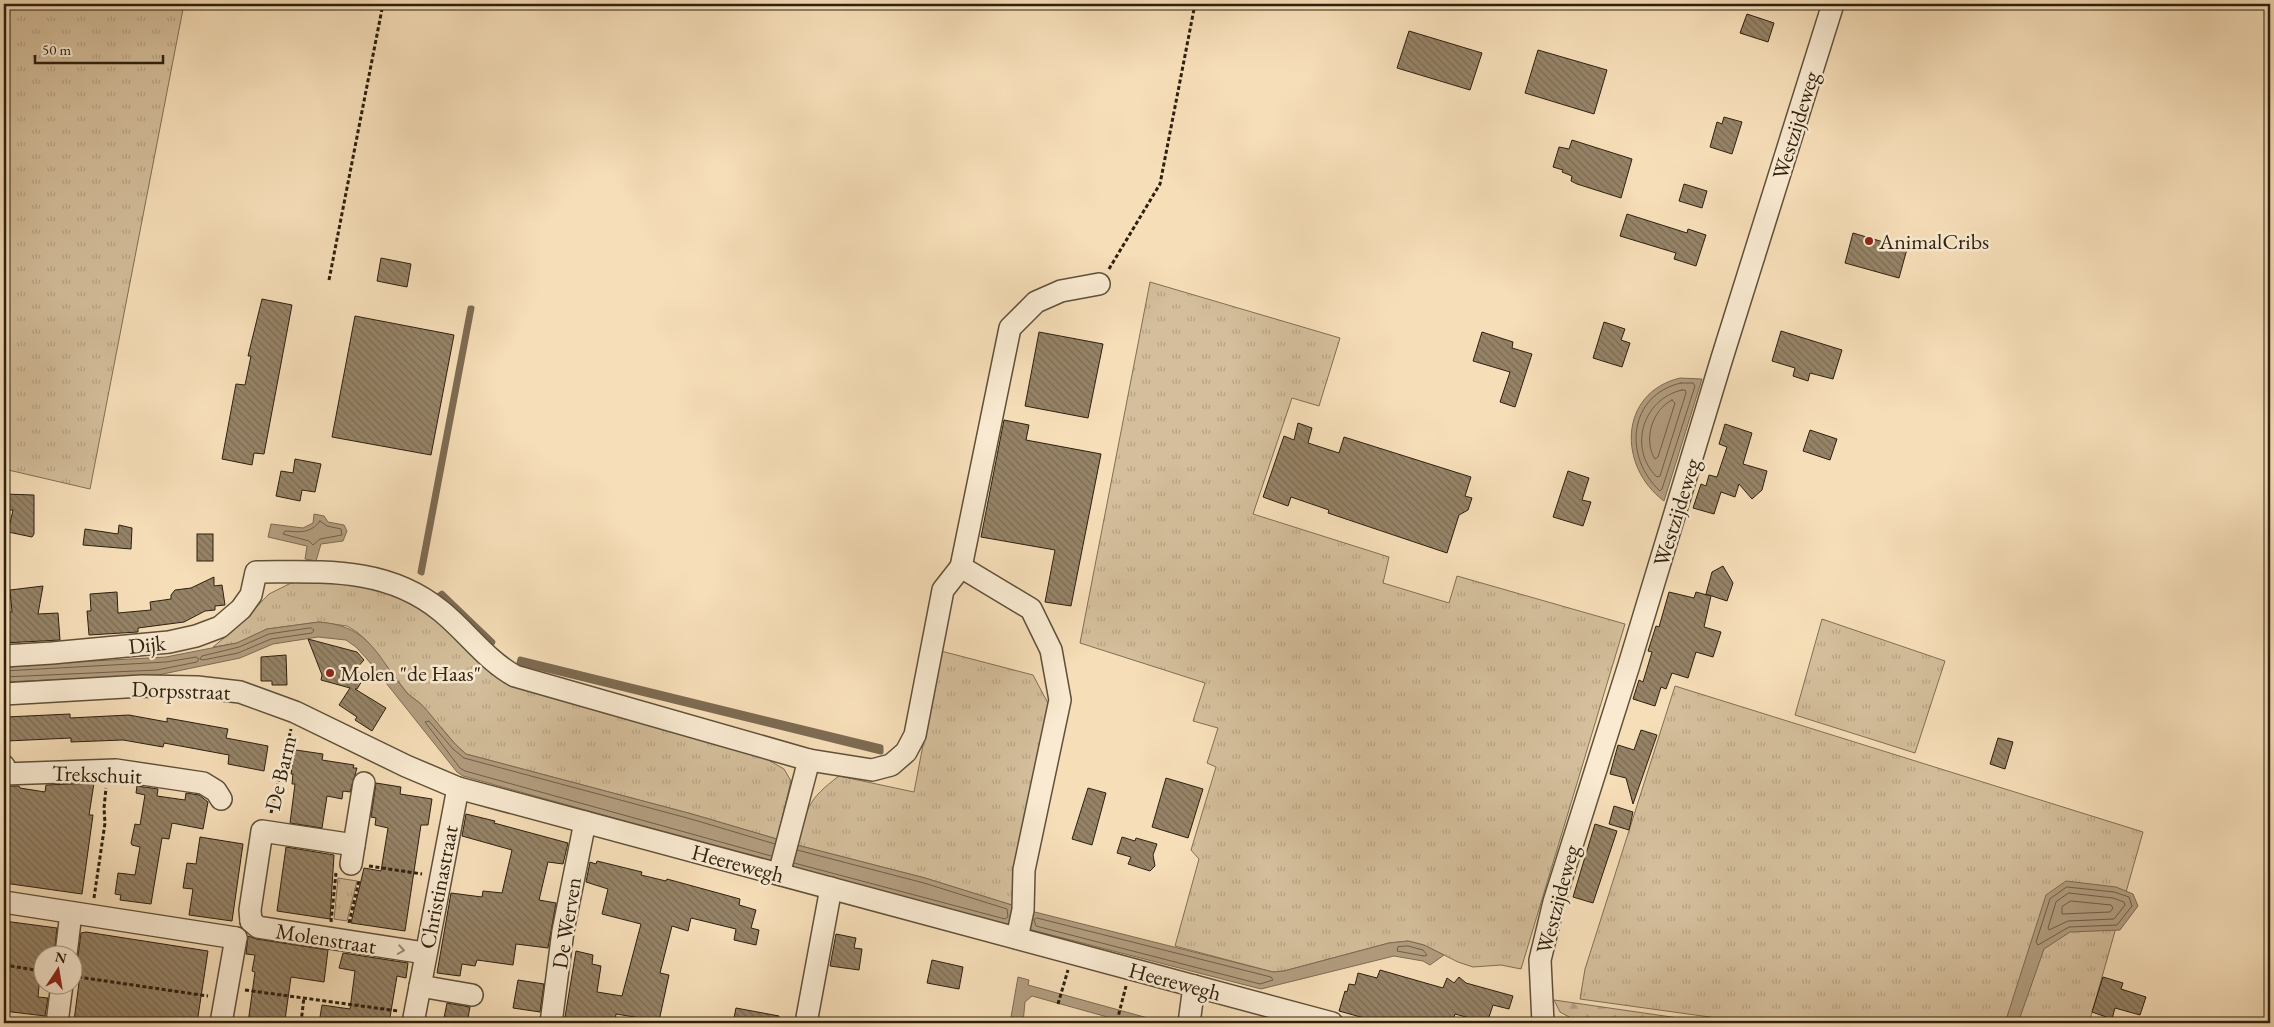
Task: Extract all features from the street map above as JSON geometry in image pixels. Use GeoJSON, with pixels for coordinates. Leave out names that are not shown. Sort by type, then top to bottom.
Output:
{"type":"FeatureCollection","features":[{"type":"Feature","properties":{"kind":"street","name":"Westzijdeweg"},"geometry":{"type":"LineString","coordinates":[[1543,1023],[1540,960],[1554,902],[1833,4]]}},
{"type":"Feature","properties":{"kind":"street"},"geometry":{"type":"LineString","coordinates":[[780,869],[809,760],[872,770],[891,765],[906,752],[915,736],[943,590],[961,567],[1010,328],[1036,302],[1061,291],[1099,284]]}},
{"type":"Feature","properties":{"kind":"street"},"geometry":{"type":"LineString","coordinates":[[961,567],[1031,609],[1051,650],[1060,700],[1024,870],[1020,925]]}},
{"type":"Feature","properties":{"kind":"street","name":"Dijk"},"geometry":{"type":"LineString","coordinates":[[4,656],[169,642],[196,636],[220,627],[241,609],[251,595],[256,572],[349,573],[392,584],[418,595],[442,612],[498,667],[515,676],[809,760]]}},
{"type":"Feature","properties":{"kind":"street","name":"Dorpsstraat"},"geometry":{"type":"LineString","coordinates":[[4,694],[142,686],[197,687],[240,692],[295,712],[406,766],[458,788]]}},
{"type":"Feature","properties":{"kind":"street","name":"Trekschuit"},"geometry":{"type":"LineString","coordinates":[[4,766],[4,774],[109,770],[203,783],[216,791],[221,799]]}},
{"type":"Feature","properties":{"kind":"street"},"geometry":{"type":"LineString","coordinates":[[356,858],[364,782]]}},
{"type":"Feature","properties":{"kind":"street","name":"Heerewegh"},"geometry":{"type":"LineString","coordinates":[[458,788],[585,822],[780,869],[831,888],[1020,925],[1194,986],[1332,1023]]}},
{"type":"Feature","properties":{"kind":"street","name":"Christinastraat"},"geometry":{"type":"LineString","coordinates":[[414,1019],[425,953],[458,788]]}},
{"type":"Feature","properties":{"kind":"street","name":"De Werven"},"geometry":{"type":"LineString","coordinates":[[551,1023],[563,931],[585,822]]}},
{"type":"Feature","properties":{"kind":"street","name":"De Barm"},"geometry":{"type":"LineString","coordinates":[[252,921],[250,910],[262,831],[356,858]]}},
{"type":"Feature","properties":{"kind":"street"},"geometry":{"type":"LineString","coordinates":[[806,1023],[831,888]]}},
{"type":"Feature","properties":{"kind":"street"},"geometry":{"type":"LineString","coordinates":[[4,902],[236,938],[222,1023]]}},
{"type":"Feature","properties":{"kind":"street"},"geometry":{"type":"LineString","coordinates":[[70,944],[81,914]]}},
{"type":"Feature","properties":{"kind":"street","name":"Molenstraat"},"geometry":{"type":"LineString","coordinates":[[236,938],[252,921],[258,927],[425,953]]}},
{"type":"Feature","properties":{"kind":"street"},"geometry":{"type":"LineString","coordinates":[[420,986],[472,995]]}},
{"type":"Feature","properties":{"kind":"street"},"geometry":{"type":"LineString","coordinates":[[1189,1023],[1194,986]]}},
{"type":"Feature","properties":{"kind":"street"},"geometry":{"type":"LineString","coordinates":[[57,1023],[61,994]]}},
{"type":"Feature","properties":{"kind":"path"},"geometry":{"type":"LineString","coordinates":[[329,280],[383,4]]}},
{"type":"Feature","properties":{"kind":"path"},"geometry":{"type":"LineString","coordinates":[[1099,284],[1160,184],[1195,4]]}},
{"type":"Feature","properties":{"kind":"path","name":"De Barm"},"geometry":{"type":"LineString","coordinates":[[262,831],[268,826],[295,712]]}},
{"type":"Feature","properties":{"kind":"path"},"geometry":{"type":"LineString","coordinates":[[81,914],[105,823],[104,808],[109,770]]}},
{"type":"Feature","properties":{"kind":"path"},"geometry":{"type":"LineString","coordinates":[[331,922],[337,862],[356,858],[440,877]]}},
{"type":"Feature","properties":{"kind":"path"},"geometry":{"type":"LineString","coordinates":[[348,924],[356,858]]}},
{"type":"Feature","properties":{"kind":"path"},"geometry":{"type":"LineString","coordinates":[[4,966],[32,970]]}},
{"type":"Feature","properties":{"kind":"path"},"geometry":{"type":"LineString","coordinates":[[82,977],[227,993],[304,997],[414,1019]]}},
{"type":"Feature","properties":{"kind":"path"},"geometry":{"type":"LineString","coordinates":[[1058,1004],[1062,992]]}},
{"type":"Feature","properties":{"kind":"path"},"geometry":{"type":"LineString","coordinates":[[301,1023],[304,997]]}},
{"type":"Feature","properties":{"kind":"path"},"geometry":{"type":"LineString","coordinates":[[1117,1021],[1120,1008]]}},
{"type":"Feature","properties":{"kind":"green space"},"geometry":{"type":"Polygon","coordinates":[[[4,4],[184,4],[90,489],[4,469],[4,4]]]}},
{"type":"Feature","properties":{"kind":"green space"},"geometry":{"type":"Polygon","coordinates":[[[1150,282],[1340,338],[1319,406],[1292,398],[1253,514],[1389,557],[1383,583],[1449,603],[1457,576],[1625,624],[1521,969],[1501,965],[1473,967],[1458,962],[1424,945],[1408,941],[1389,943],[1284,971],[1273,972],[1175,946],[1199,859],[1191,850],[1216,767],[1207,763],[1218,728],[1193,721],[1205,683],[1080,643],[1150,282]]]}},
{"type":"Feature","properties":{"kind":"green space"},"geometry":{"type":"Polygon","coordinates":[[[318,580],[370,587],[411,601],[427,611],[491,674],[515,687],[765,758],[784,769],[791,781],[777,839],[692,814],[466,754],[421,704],[408,694],[367,641],[347,626],[319,622],[267,629],[237,643],[213,647],[235,629],[269,594],[291,583],[318,580]]]}},
{"type":"Feature","properties":{"kind":"green space"},"geometry":{"type":"Polygon","coordinates":[[[1822,619],[1945,661],[1915,753],[1795,715],[1822,619]]]}},
{"type":"Feature","properties":{"kind":"green space"},"geometry":{"type":"Polygon","coordinates":[[[941,651],[1033,675],[1050,707],[1015,906],[925,878],[797,845],[806,813],[814,799],[828,784],[839,776],[914,792],[941,651]]]}},
{"type":"Feature","properties":{"kind":"green space"},"geometry":{"type":"Polygon","coordinates":[[[1675,686],[2143,832],[2089,1023],[1753,1023],[1580,999],[1585,969],[1675,686]]]}},
{"type":"Feature","properties":{"kind":"green space"},"geometry":{"type":"Polygon","coordinates":[[[338,878],[357,881],[347,921],[334,919],[338,878]]]}},
{"type":"Feature","properties":{"kind":"green space"},"geometry":{"type":"Polygon","coordinates":[[[1554,1000],[1713,1023],[1624,1023],[1573,1019],[1560,1012],[1554,1000]]]}},
{"type":"Feature","properties":{"kind":"water"},"geometry":{"type":"Polygon","coordinates":[[[1680,378],[1702,379],[1664,501],[1649,487],[1638,470],[1632,451],[1632,432],[1636,415],[1645,399],[1660,386],[1680,378]]]}},
{"type":"Feature","properties":{"kind":"water"},"geometry":{"type":"Polygon","coordinates":[[[314,514],[324,516],[328,522],[344,525],[347,531],[343,541],[321,544],[316,561],[305,559],[307,546],[268,537],[271,524],[303,528],[313,523],[314,514]]]}},
{"type":"Feature","properties":{"kind":"water"},"geometry":{"type":"Polygon","coordinates":[[[319,622],[337,625],[351,630],[362,637],[372,646],[407,693],[422,705],[454,743],[466,754],[692,814],[797,845],[925,878],[1015,906],[1011,925],[837,880],[463,776],[457,772],[367,659],[356,647],[346,640],[318,637],[273,644],[240,658],[158,675],[4,682],[4,666],[166,657],[237,643],[267,629],[319,622]]]}},
{"type":"Feature","properties":{"kind":"water"},"geometry":{"type":"Polygon","coordinates":[[[2066,881],[2116,887],[2133,894],[2138,906],[2120,930],[2070,932],[2044,949],[2018,1023],[2005,1023],[2046,895],[2066,881]]]}},
{"type":"Feature","properties":{"kind":"water"},"geometry":{"type":"Polygon","coordinates":[[[1031,911],[1273,972],[1284,971],[1389,943],[1408,941],[1424,945],[1444,955],[1430,965],[1423,961],[1394,956],[1261,989],[1028,929],[1031,911]]]}},
{"type":"Feature","properties":{"kind":"water"},"geometry":{"type":"Polygon","coordinates":[[[1018,977],[1029,980],[1028,985],[1166,1023],[1129,1023],[1032,996],[1025,1002],[1023,1023],[1010,1023],[1018,977]]]}},
{"type":"Feature","properties":{"kind":"building"},"geometry":{"type":"Polygon","coordinates":[[[1747,14],[1774,23],[1768,42],[1740,33],[1747,14]]]}},
{"type":"Feature","properties":{"kind":"building"},"geometry":{"type":"Polygon","coordinates":[[[1409,31],[1482,53],[1470,90],[1397,68],[1409,31]]]}},
{"type":"Feature","properties":{"kind":"building"},"geometry":{"type":"Polygon","coordinates":[[[1538,50],[1607,70],[1594,114],[1525,93],[1538,50]]]}},
{"type":"Feature","properties":{"kind":"building"},"geometry":{"type":"Polygon","coordinates":[[[1724,117],[1742,122],[1732,154],[1710,147],[1717,122],[1722,124],[1724,117]]]}},
{"type":"Feature","properties":{"kind":"building"},"geometry":{"type":"Polygon","coordinates":[[[1572,140],[1632,159],[1621,198],[1577,184],[1571,181],[1572,176],[1562,172],[1563,170],[1553,167],[1559,147],[1569,149],[1572,140]]]}},
{"type":"Feature","properties":{"kind":"building"},"geometry":{"type":"Polygon","coordinates":[[[1684,184],[1707,191],[1702,208],[1679,201],[1684,184]]]}},
{"type":"Feature","properties":{"kind":"building"},"geometry":{"type":"Polygon","coordinates":[[[1627,214],[1687,233],[1688,229],[1706,235],[1696,266],[1674,259],[1676,253],[1620,236],[1627,214]]]}},
{"type":"Feature","properties":{"kind":"building"},"geometry":{"type":"Polygon","coordinates":[[[1853,233],[1907,249],[1899,278],[1845,263],[1853,233]]]}},
{"type":"Feature","properties":{"kind":"building"},"geometry":{"type":"Polygon","coordinates":[[[381,258],[411,264],[407,287],[377,281],[381,258]]]}},
{"type":"Feature","properties":{"kind":"building"},"geometry":{"type":"Polygon","coordinates":[[[262,299],[292,305],[264,454],[254,453],[252,465],[222,459],[236,384],[245,385],[251,356],[248,356],[262,299]]]}},
{"type":"Feature","properties":{"kind":"building"},"geometry":{"type":"Polygon","coordinates":[[[355,316],[454,335],[431,455],[332,437],[355,316]]]}},
{"type":"Feature","properties":{"kind":"building"},"geometry":{"type":"Polygon","coordinates":[[[1604,322],[1625,329],[1621,340],[1630,343],[1622,367],[1593,358],[1604,322]]]}},
{"type":"Feature","properties":{"kind":"building"},"geometry":{"type":"Polygon","coordinates":[[[1781,331],[1842,350],[1833,379],[1810,373],[1808,381],[1793,376],[1795,368],[1772,361],[1781,331]]]}},
{"type":"Feature","properties":{"kind":"building"},"geometry":{"type":"Polygon","coordinates":[[[1039,332],[1103,344],[1088,418],[1025,406],[1039,332]]]}},
{"type":"Feature","properties":{"kind":"building"},"geometry":{"type":"Polygon","coordinates":[[[1482,332],[1513,342],[1512,348],[1532,354],[1515,407],[1500,402],[1510,372],[1473,361],[1482,332]]]}},
{"type":"Feature","properties":{"kind":"building"},"geometry":{"type":"Polygon","coordinates":[[[1004,420],[1029,425],[1026,440],[1101,454],[1071,606],[1045,602],[1055,550],[981,537],[1004,420]]]}},
{"type":"Feature","properties":{"kind":"building"},"geometry":{"type":"Polygon","coordinates":[[[1298,423],[1312,428],[1308,443],[1339,453],[1344,437],[1471,477],[1465,496],[1472,498],[1468,510],[1459,515],[1447,553],[1328,513],[1329,510],[1291,497],[1288,506],[1263,497],[1284,436],[1294,440],[1298,423]]]}},
{"type":"Feature","properties":{"kind":"building"},"geometry":{"type":"Polygon","coordinates":[[[1725,424],[1752,433],[1743,464],[1767,471],[1762,490],[1752,499],[1739,484],[1735,497],[1721,492],[1714,514],[1693,508],[1701,484],[1706,486],[1709,475],[1717,477],[1727,447],[1719,444],[1725,424]]]}},
{"type":"Feature","properties":{"kind":"building"},"geometry":{"type":"Polygon","coordinates":[[[1810,430],[1837,439],[1830,460],[1803,451],[1810,430]]]}},
{"type":"Feature","properties":{"kind":"building"},"geometry":{"type":"Polygon","coordinates":[[[295,459],[321,464],[315,492],[302,490],[300,501],[276,496],[281,471],[293,473],[295,459]]]}},
{"type":"Feature","properties":{"kind":"building"},"geometry":{"type":"Polygon","coordinates":[[[1568,471],[1589,478],[1582,500],[1591,502],[1583,526],[1553,517],[1568,471]]]}},
{"type":"Feature","properties":{"kind":"building"},"geometry":{"type":"Polygon","coordinates":[[[4,494],[34,495],[34,534],[32,537],[8,532],[13,510],[4,510],[4,494]]]}},
{"type":"Feature","properties":{"kind":"building"},"geometry":{"type":"Polygon","coordinates":[[[119,525],[132,528],[131,549],[83,545],[85,529],[118,534],[119,525]]]}},
{"type":"Feature","properties":{"kind":"building"},"geometry":{"type":"Polygon","coordinates":[[[197,534],[213,534],[213,561],[197,561],[197,534]]]}},
{"type":"Feature","properties":{"kind":"building"},"geometry":{"type":"Polygon","coordinates":[[[1723,566],[1733,583],[1727,601],[1706,594],[1712,572],[1723,566]]]}},
{"type":"Feature","properties":{"kind":"building"},"geometry":{"type":"Polygon","coordinates":[[[214,577],[214,586],[222,585],[225,605],[215,606],[215,610],[205,611],[184,622],[138,628],[138,632],[89,635],[87,611],[91,611],[90,594],[117,592],[118,613],[151,610],[150,602],[171,599],[171,595],[175,590],[191,588],[214,577]]]}},
{"type":"Feature","properties":{"kind":"building"},"geometry":{"type":"Polygon","coordinates":[[[43,586],[38,614],[58,613],[60,640],[4,643],[4,612],[12,612],[10,590],[43,586]]]}},
{"type":"Feature","properties":{"kind":"building"},"geometry":{"type":"Polygon","coordinates":[[[1669,592],[1694,598],[1696,592],[1711,596],[1704,627],[1721,632],[1713,657],[1696,652],[1688,678],[1672,673],[1666,689],[1661,687],[1655,706],[1633,699],[1639,680],[1643,682],[1652,652],[1648,651],[1656,626],[1659,627],[1669,592]]]}},
{"type":"Feature","properties":{"kind":"building"},"geometry":{"type":"Polygon","coordinates":[[[308,639],[357,652],[364,660],[355,670],[365,676],[357,689],[355,689],[386,708],[372,731],[355,720],[357,717],[339,705],[350,688],[321,680],[322,675],[308,639]]]}},
{"type":"Feature","properties":{"kind":"building"},"geometry":{"type":"Polygon","coordinates":[[[286,655],[287,685],[272,685],[272,681],[261,681],[261,657],[286,655]]]}},
{"type":"Feature","properties":{"kind":"building"},"geometry":{"type":"Polygon","coordinates":[[[70,714],[70,718],[129,715],[167,722],[167,718],[228,729],[226,738],[268,746],[264,771],[228,764],[229,755],[164,743],[163,747],[123,740],[71,742],[71,738],[7,741],[6,717],[70,714]]]}},
{"type":"Feature","properties":{"kind":"building"},"geometry":{"type":"Polygon","coordinates":[[[1641,730],[1657,735],[1633,804],[1626,778],[1610,774],[1618,745],[1634,750],[1641,730]]]}},
{"type":"Feature","properties":{"kind":"building"},"geometry":{"type":"Polygon","coordinates":[[[1998,738],[2013,742],[2005,769],[1990,764],[1998,738]]]}},
{"type":"Feature","properties":{"kind":"building"},"geometry":{"type":"Polygon","coordinates":[[[296,750],[323,754],[322,760],[354,765],[353,768],[357,768],[350,792],[343,791],[342,799],[327,796],[322,828],[290,823],[295,784],[292,784],[293,774],[291,774],[296,750]]]}},
{"type":"Feature","properties":{"kind":"building"},"geometry":{"type":"Polygon","coordinates":[[[1166,778],[1203,789],[1188,838],[1152,827],[1166,778]]]}},
{"type":"Feature","properties":{"kind":"building"},"geometry":{"type":"Polygon","coordinates":[[[94,783],[89,815],[93,815],[82,894],[4,883],[4,786],[19,786],[20,788],[45,792],[46,785],[94,783]]]}},
{"type":"Feature","properties":{"kind":"building"},"geometry":{"type":"Polygon","coordinates":[[[376,783],[401,787],[400,794],[432,799],[428,825],[421,825],[405,931],[351,923],[364,868],[381,871],[388,828],[375,825],[376,818],[371,817],[376,783]]]}},
{"type":"Feature","properties":{"kind":"building"},"geometry":{"type":"Polygon","coordinates":[[[137,786],[158,789],[157,796],[185,800],[186,793],[199,795],[208,802],[203,829],[172,823],[169,839],[162,838],[151,904],[120,900],[121,895],[115,894],[118,873],[135,875],[140,847],[131,843],[135,824],[140,825],[145,795],[136,793],[137,786]]]}},
{"type":"Feature","properties":{"kind":"building"},"geometry":{"type":"Polygon","coordinates":[[[1088,788],[1106,793],[1092,845],[1072,839],[1088,788]]]}},
{"type":"Feature","properties":{"kind":"building"},"geometry":{"type":"Polygon","coordinates":[[[1614,806],[1633,812],[1629,830],[1609,824],[1614,806]]]}},
{"type":"Feature","properties":{"kind":"building"},"geometry":{"type":"Polygon","coordinates":[[[466,814],[568,843],[563,864],[548,862],[539,900],[556,903],[548,948],[516,944],[513,965],[477,960],[475,966],[462,964],[460,976],[437,973],[451,893],[482,897],[483,891],[502,893],[512,850],[462,836],[466,814]]]}},
{"type":"Feature","properties":{"kind":"building"},"geometry":{"type":"Polygon","coordinates":[[[1595,824],[1617,831],[1593,903],[1573,897],[1595,824]]]}},
{"type":"Feature","properties":{"kind":"building"},"geometry":{"type":"Polygon","coordinates":[[[200,837],[243,844],[232,921],[189,915],[193,889],[183,888],[187,863],[196,864],[200,837]]]}},
{"type":"Feature","properties":{"kind":"building"},"geometry":{"type":"Polygon","coordinates":[[[1122,837],[1135,841],[1136,838],[1157,844],[1153,855],[1155,866],[1150,871],[1128,864],[1131,857],[1117,853],[1122,837]]]}},
{"type":"Feature","properties":{"kind":"building"},"geometry":{"type":"Polygon","coordinates":[[[286,847],[334,855],[330,919],[277,911],[286,847]]]}},
{"type":"Feature","properties":{"kind":"building"},"geometry":{"type":"Polygon","coordinates":[[[597,861],[642,872],[641,875],[666,881],[667,879],[740,899],[739,905],[756,910],[751,928],[759,930],[756,945],[734,940],[736,929],[691,918],[688,931],[672,926],[660,973],[669,975],[659,1021],[616,1014],[615,1023],[564,1023],[576,951],[593,955],[592,964],[601,966],[597,992],[622,996],[641,924],[602,914],[608,889],[586,882],[590,862],[596,864],[597,861]]]}},
{"type":"Feature","properties":{"kind":"building"},"geometry":{"type":"Polygon","coordinates":[[[4,921],[57,928],[55,944],[32,944],[32,994],[38,994],[38,997],[48,998],[45,1016],[4,1011],[4,968],[8,940],[4,939],[4,921]]]}},
{"type":"Feature","properties":{"kind":"building"},"geometry":{"type":"Polygon","coordinates":[[[86,932],[208,951],[197,1023],[90,1023],[74,1021],[78,994],[82,994],[82,944],[80,944],[81,933],[86,932]]]}},
{"type":"Feature","properties":{"kind":"building"},"geometry":{"type":"Polygon","coordinates":[[[836,934],[856,938],[854,948],[862,949],[859,970],[830,966],[836,934]]]}},
{"type":"Feature","properties":{"kind":"building"},"geometry":{"type":"Polygon","coordinates":[[[248,936],[256,939],[328,950],[324,982],[291,977],[285,1020],[267,1017],[266,1023],[248,1023],[255,972],[252,971],[255,955],[246,954],[248,936]]]}},
{"type":"Feature","properties":{"kind":"building"},"geometry":{"type":"Polygon","coordinates":[[[343,953],[408,963],[406,978],[397,976],[389,1023],[319,1023],[322,1005],[350,1009],[355,971],[339,968],[343,953]]]}},
{"type":"Feature","properties":{"kind":"building"},"geometry":{"type":"Polygon","coordinates":[[[932,960],[963,967],[959,989],[927,983],[932,960]]]}},
{"type":"Feature","properties":{"kind":"building"},"geometry":{"type":"Polygon","coordinates":[[[1380,970],[1443,988],[1447,978],[1454,983],[1459,977],[1466,983],[1513,996],[1509,1009],[1493,1005],[1487,1023],[1455,1014],[1452,1023],[1382,1023],[1339,1011],[1345,991],[1347,992],[1349,984],[1355,985],[1358,973],[1377,978],[1380,970]]]}},
{"type":"Feature","properties":{"kind":"building"},"geometry":{"type":"Polygon","coordinates":[[[2103,977],[2123,983],[2121,989],[2146,997],[2140,1015],[2115,1008],[2112,1019],[2092,1012],[2103,977]]]}},
{"type":"Feature","properties":{"kind":"building"},"geometry":{"type":"Polygon","coordinates":[[[518,980],[544,984],[540,1012],[513,1008],[518,980]]]}},
{"type":"Feature","properties":{"kind":"building"},"geometry":{"type":"Polygon","coordinates":[[[447,1003],[470,1007],[467,1023],[443,1023],[447,1003]]]}},
{"type":"Feature","properties":{"kind":"building"},"geometry":{"type":"Polygon","coordinates":[[[736,1008],[779,1016],[779,1023],[733,1023],[736,1008]]]}},
{"type":"Feature","properties":{"kind":"waterway"},"geometry":{"type":"LineString","coordinates":[[470,308],[472,308],[422,573],[420,572],[470,308]]}},
{"type":"Feature","properties":{"kind":"waterway"},"geometry":{"type":"LineString","coordinates":[[442,593],[493,642],[491,645],[439,595],[442,593]]}},
{"type":"Feature","properties":{"kind":"waterway"},"geometry":{"type":"LineString","coordinates":[[520,659],[881,747],[881,752],[519,663],[520,659]]}},
{"type":"Feature","properties":{"kind":"place","name":"AnimalCribs"},"geometry":{"type":"Point","coordinates":[1869,241]}},
{"type":"Feature","properties":{"kind":"place","name":"Molen \"de Haas\""},"geometry":{"type":"Point","coordinates":[330,673]}}]}
